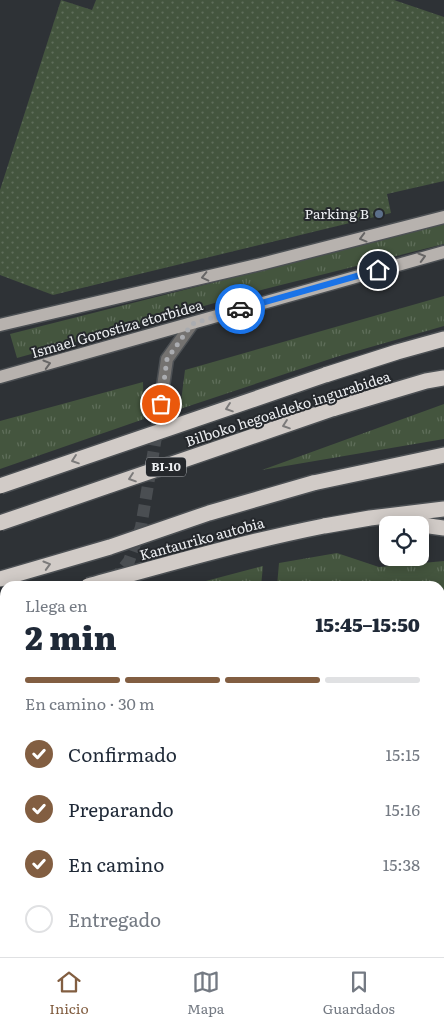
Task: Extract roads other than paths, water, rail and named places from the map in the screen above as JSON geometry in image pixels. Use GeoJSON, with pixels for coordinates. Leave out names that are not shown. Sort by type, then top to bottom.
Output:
{"type":"FeatureCollection","features":[{"type":"Feature","properties":{"kind":"highway"},"geometry":{"type":"LineString","coordinates":[[0,486],[325,375],[444,339]]}},
{"type":"Feature","properties":{"kind":"highway","name":"Bilboko hegoaldeko ingurabidea"},"geometry":{"type":"LineString","coordinates":[[0,523],[332,410],[426,381],[444,378]]}},
{"type":"Feature","properties":{"kind":"highway"},"geometry":{"type":"LineString","coordinates":[[0,579],[110,547],[209,513],[313,483],[444,455]]}},
{"type":"Feature","properties":{"kind":"highway"},"geometry":{"type":"LineString","coordinates":[[370,518],[444,509]]}},
{"type":"Feature","properties":{"kind":"highway"},"geometry":{"type":"LineString","coordinates":[[370,518],[444,528]]}},
{"type":"Feature","properties":{"kind":"highway","name":"Kantauriko autobia"},"geometry":{"type":"LineString","coordinates":[[106,581],[273,536],[370,518]]}},
{"type":"Feature","properties":{"kind":"main road","name":"Ismael Gorostiza etorbidea"},"geometry":{"type":"LineString","coordinates":[[0,325],[261,264],[444,216]]}},
{"type":"Feature","properties":{"kind":"main road","name":"Ismael Gorostiza etorbidea"},"geometry":{"type":"LineString","coordinates":[[0,377],[444,252]]}},
{"type":"Feature","properties":{"kind":"street"},"geometry":{"type":"LineString","coordinates":[[158,421],[167,359],[192,324]]}},
{"type":"Feature","properties":{"kind":"tunnel"},"geometry":{"type":"LineString","coordinates":[[113,581],[129,561],[141,527],[158,425]]}},
{"type":"Feature","properties":{"kind":"place","name":"Parking B"},"geometry":{"type":"Point","coordinates":[379,214]}}]}
